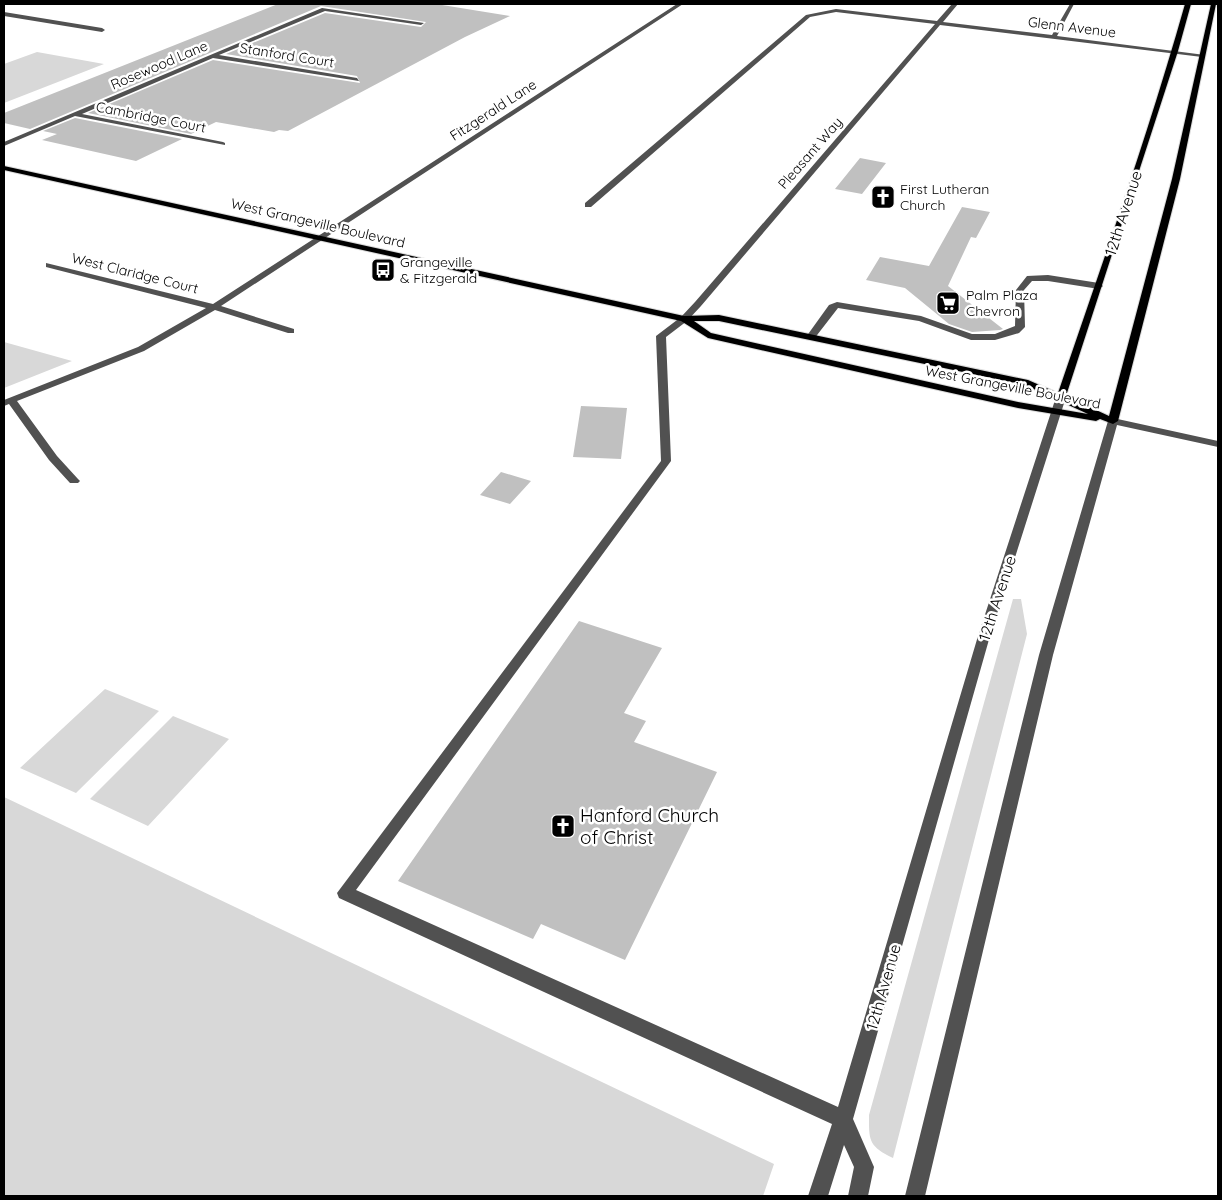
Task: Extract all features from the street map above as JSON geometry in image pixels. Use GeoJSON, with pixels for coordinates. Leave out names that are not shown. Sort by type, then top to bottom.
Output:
{"type":"FeatureCollection","features":[{"type":"Feature","properties":{"kind":"main road","name":"12th Avenue"},"geometry":{"type":"LineString","coordinates":[[1061,397],[1175,51],[1188,4]]}},
{"type":"Feature","properties":{"kind":"main road"},"geometry":{"type":"LineString","coordinates":[[1113,421],[1176,179],[1214,4]]}},
{"type":"Feature","properties":{"kind":"main road","name":"West Grangeville Boulevard"},"geometry":{"type":"LineString","coordinates":[[4,168],[684,319],[718,318],[1028,383],[1113,421]]}},
{"type":"Feature","properties":{"kind":"main road","name":"West Grangeville Boulevard"},"geometry":{"type":"LineString","coordinates":[[684,319],[708,334],[1056,411],[1113,421]]}},
{"type":"Feature","properties":{"kind":"street","name":"Fitzgerald Lane"},"geometry":{"type":"LineString","coordinates":[[8,402],[141,349],[214,307],[680,4]]}},
{"type":"Feature","properties":{"kind":"street","name":"Pleasant Way"},"geometry":{"type":"LineString","coordinates":[[843,1119],[345,893],[666,462],[661,336],[684,319],[955,4]]}},
{"type":"Feature","properties":{"kind":"street"},"geometry":{"type":"LineString","coordinates":[[1054,36],[1072,4]]}},
{"type":"Feature","properties":{"kind":"street","name":"Rosewood Lane"},"geometry":{"type":"LineString","coordinates":[[4,144],[324,9],[421,23]]}},
{"type":"Feature","properties":{"kind":"street","name":"Glenn Avenue"},"geometry":{"type":"LineString","coordinates":[[588,205],[808,16],[828,10],[1202,54]]}},
{"type":"Feature","properties":{"kind":"street"},"geometry":{"type":"LineString","coordinates":[[4,14],[102,30]]}},
{"type":"Feature","properties":{"kind":"street","name":"Stanford Court"},"geometry":{"type":"LineString","coordinates":[[213,56],[357,80]]}},
{"type":"Feature","properties":{"kind":"street","name":"Cambridge Court"},"geometry":{"type":"LineString","coordinates":[[74,114],[223,144]]}},
{"type":"Feature","properties":{"kind":"street","name":"West Claridge Court"},"geometry":{"type":"LineString","coordinates":[[49,265],[214,307],[291,331]]}},
{"type":"Feature","properties":{"kind":"street"},"geometry":{"type":"LineString","coordinates":[[811,337],[832,307],[837,305],[922,320],[972,337],[995,337],[1016,331],[1020,326],[1020,290],[1030,278],[1048,278],[1099,286]]}},
{"type":"Feature","properties":{"kind":"street","name":"12th Avenue"},"geometry":{"type":"LineString","coordinates":[[818,1196],[843,1119],[984,636],[1061,397]]}},
{"type":"Feature","properties":{"kind":"street"},"geometry":{"type":"LineString","coordinates":[[8,402],[74,481]]}},
{"type":"Feature","properties":{"kind":"street"},"geometry":{"type":"LineString","coordinates":[[915,1196],[1046,655],[1113,421],[1218,444]]}},
{"type":"Feature","properties":{"kind":"street"},"geometry":{"type":"LineString","coordinates":[[843,1119],[864,1167],[858,1196]]}},
{"type":"Feature","properties":{"kind":"shaded area"},"geometry":{"type":"Polygon","coordinates":[[[37,52],[104,64],[4,103],[4,64],[37,52]]]}},
{"type":"Feature","properties":{"kind":"shaded area"},"geometry":{"type":"Polygon","coordinates":[[[4,342],[72,361],[4,388],[4,342]]]}},
{"type":"Feature","properties":{"kind":"shaded area"},"geometry":{"type":"Polygon","coordinates":[[[1013,599],[1021,599],[1027,634],[893,1158],[874,1146],[869,1131],[869,1115],[1013,599]]]}},
{"type":"Feature","properties":{"kind":"shaded area"},"geometry":{"type":"Polygon","coordinates":[[[105,689],[159,711],[76,793],[20,768],[105,689]]]}},
{"type":"Feature","properties":{"kind":"shaded area"},"geometry":{"type":"Polygon","coordinates":[[[173,716],[229,739],[148,826],[90,799],[173,716]]]}},
{"type":"Feature","properties":{"kind":"shaded area"},"geometry":{"type":"Polygon","coordinates":[[[4,797],[774,1164],[763,1196],[4,1196],[4,797]]]}},
{"type":"Feature","properties":{"kind":"building"},"geometry":{"type":"Polygon","coordinates":[[[278,4],[436,4],[510,16],[465,37],[288,131],[279,130],[274,132],[216,122],[191,134],[88,113],[213,60],[360,83],[357,76],[226,54],[325,13],[421,27],[426,22],[321,6],[30,129],[4,123],[4,113],[278,4]]]}},
{"type":"Feature","properties":{"kind":"building"},"geometry":{"type":"Polygon","coordinates":[[[75,118],[182,139],[136,161],[42,140],[57,134],[43,131],[75,118]]]}},
{"type":"Feature","properties":{"kind":"building"},"geometry":{"type":"Polygon","coordinates":[[[860,158],[886,163],[862,194],[835,189],[860,158]]]}},
{"type":"Feature","properties":{"kind":"building"},"geometry":{"type":"Polygon","coordinates":[[[962,207],[990,212],[976,238],[971,237],[948,286],[1003,329],[1000,330],[972,332],[949,324],[905,288],[866,280],[880,257],[929,266],[962,207]]]}},
{"type":"Feature","properties":{"kind":"building"},"geometry":{"type":"Polygon","coordinates":[[[581,406],[627,408],[621,459],[573,457],[581,406]]]}},
{"type":"Feature","properties":{"kind":"building"},"geometry":{"type":"Polygon","coordinates":[[[501,472],[531,481],[510,504],[480,495],[501,472]]]}},
{"type":"Feature","properties":{"kind":"building","name":"Hanford Church of Christ"},"geometry":{"type":"Polygon","coordinates":[[[579,621],[662,648],[624,713],[646,721],[634,742],[717,772],[625,960],[541,924],[533,939],[398,881],[579,621]]]}},
{"type":"Feature","properties":{"kind":"place","name":"First Lutheran Church"},"geometry":{"type":"Point","coordinates":[883,197]}},
{"type":"Feature","properties":{"kind":"place","name":"Grangeville & Fitzgerald"},"geometry":{"type":"Point","coordinates":[383,270]}},
{"type":"Feature","properties":{"kind":"place","name":"Palm Plaza Chevron"},"geometry":{"type":"Point","coordinates":[948,303]}},
{"type":"Feature","properties":{"kind":"place","name":"Hanford Church of Christ"},"geometry":{"type":"Point","coordinates":[563,826]}}]}
